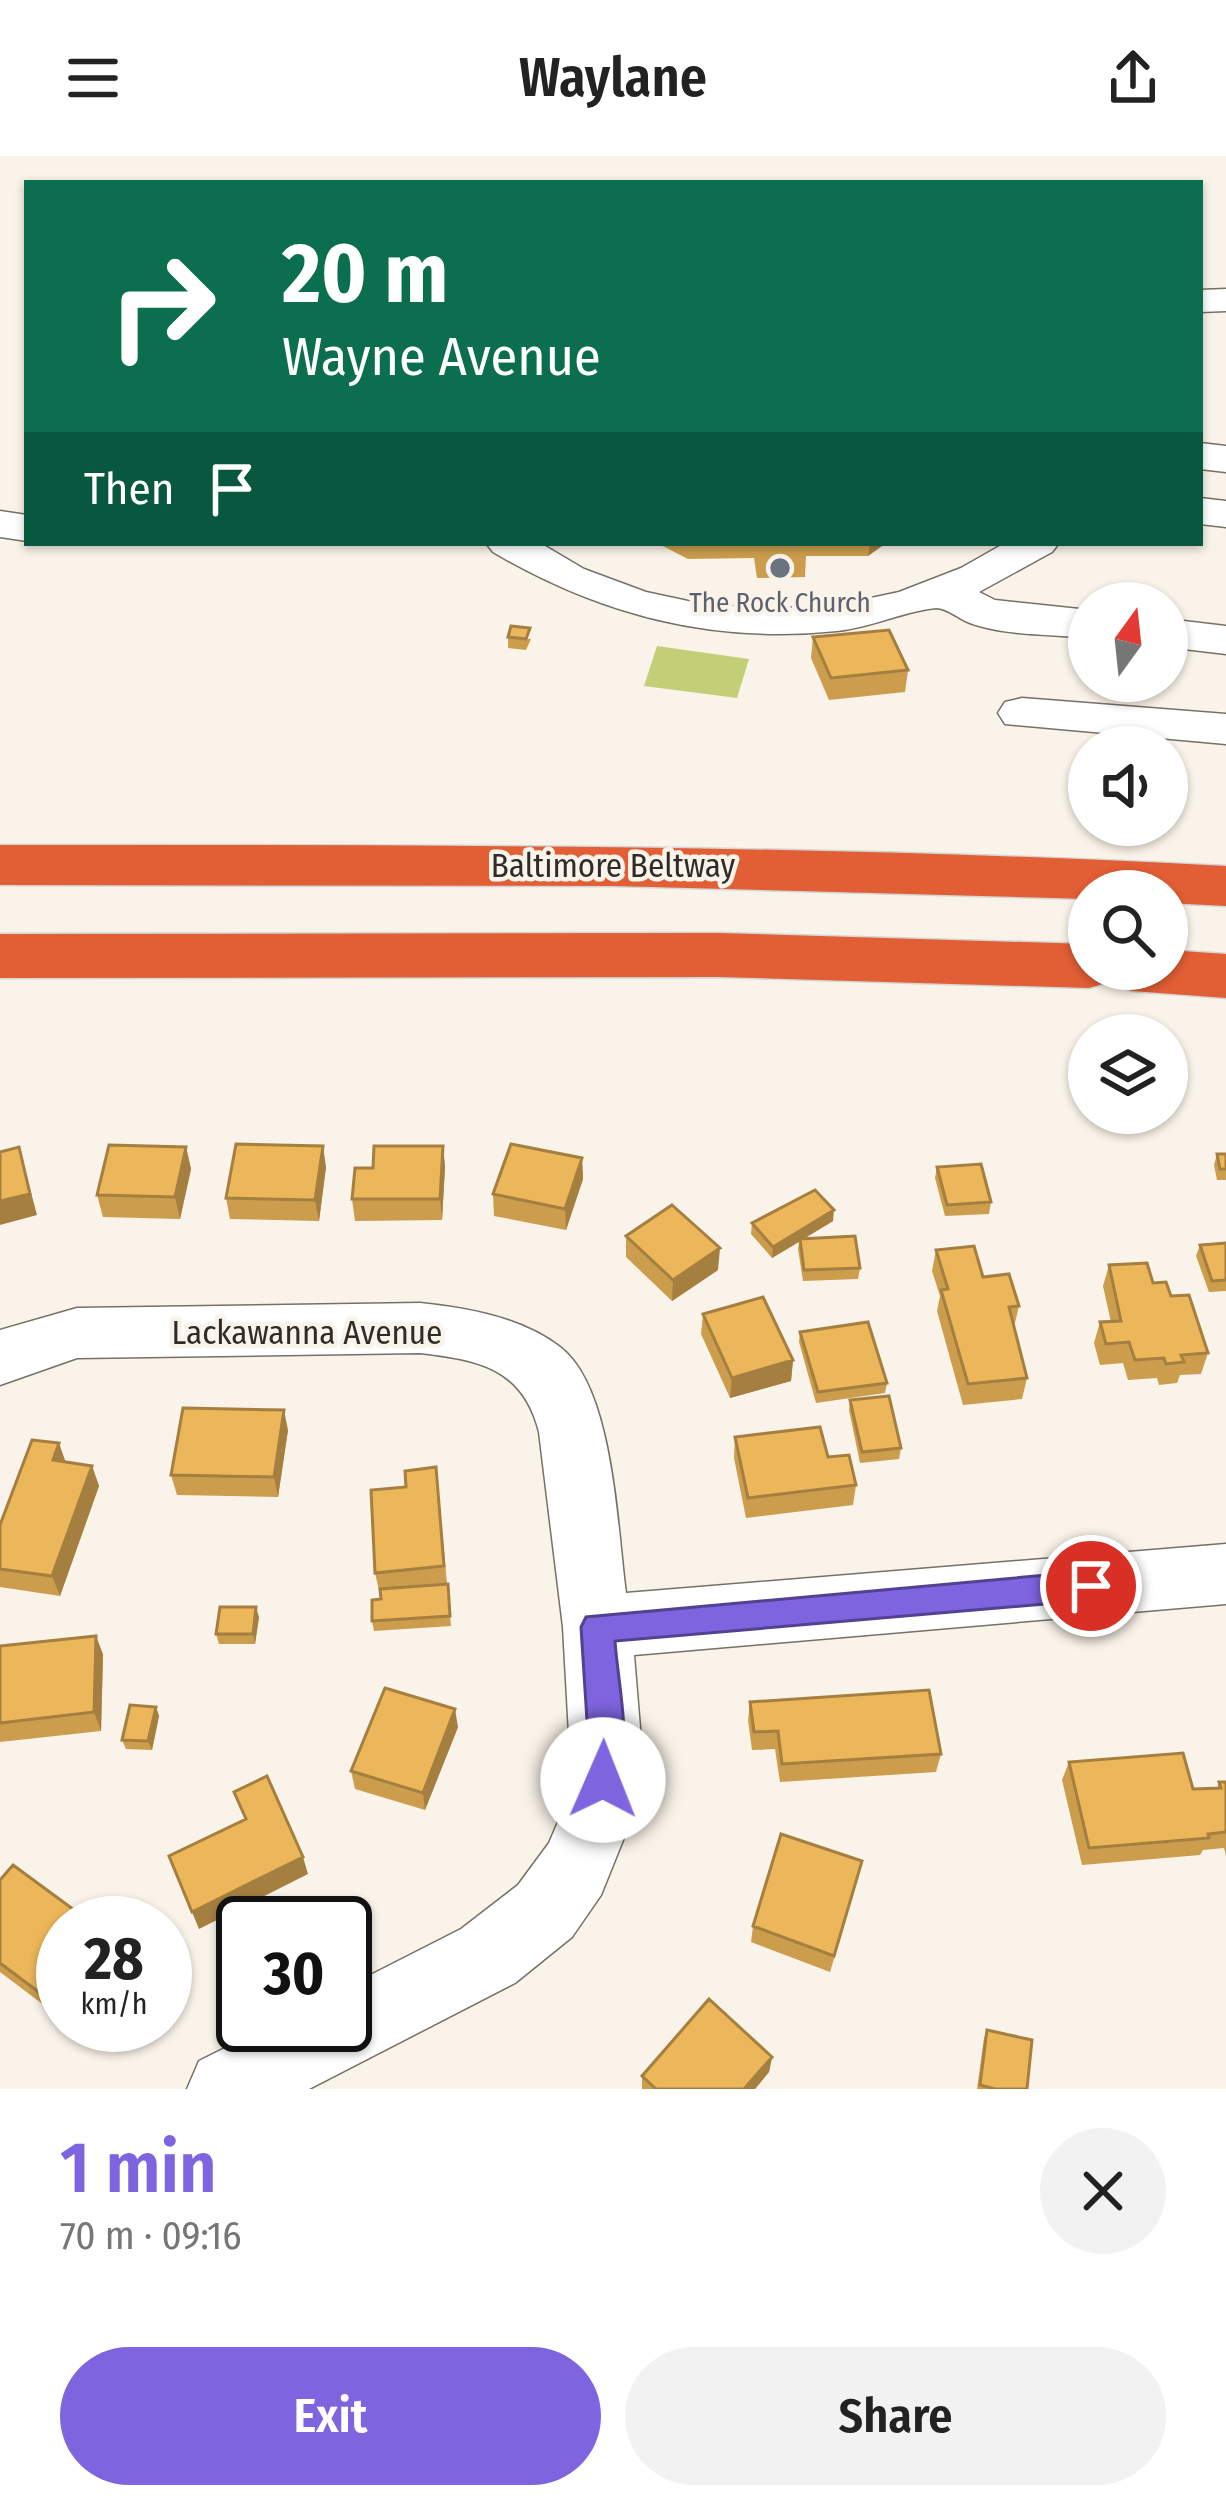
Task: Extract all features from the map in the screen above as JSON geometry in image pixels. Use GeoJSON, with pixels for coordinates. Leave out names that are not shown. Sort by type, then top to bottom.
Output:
{"type":"FeatureCollection","features":[{"type":"Feature","properties":{"kind":"highway","name":"Baltimore Beltway"},"geometry":{"type":"LineString","coordinates":[[0,865],[715,864],[1033,874],[1226,886]]}},
{"type":"Feature","properties":{"kind":"highway"},"geometry":{"type":"LineString","coordinates":[[0,956],[718,955],[1068,965]]}},
{"type":"Feature","properties":{"kind":"highway"},"geometry":{"type":"LineString","coordinates":[[0,983],[718,955]]}},
{"type":"Feature","properties":{"kind":"highway"},"geometry":{"type":"LineString","coordinates":[[1188,973],[1226,976]]}},
{"type":"Feature","properties":{"kind":"street"},"geometry":{"type":"LineString","coordinates":[[512,546],[594,592],[716,620],[804,621],[894,610],[947,594],[996,571],[1032,546]]}},
{"type":"Feature","properties":{"kind":"street"},"geometry":{"type":"LineString","coordinates":[[947,594],[985,613],[1068,623]]}},
{"type":"Feature","properties":{"kind":"street"},"geometry":{"type":"LineString","coordinates":[[1188,635],[1226,640]]}},
{"type":"Feature","properties":{"kind":"street"},"geometry":{"type":"LineString","coordinates":[[1022,713],[1226,729]]}},
{"type":"Feature","properties":{"kind":"street","name":"Lackawanna Avenue"},"geometry":{"type":"LineString","coordinates":[[0,1359],[76,1333],[420,1328],[471,1334],[508,1349],[540,1366],[561,1394],[571,1432],[597,1627],[606,1752],[600,1808],[575,1868],[545,1910],[488,1956],[227,2089]]}},
{"type":"Feature","properties":{"kind":"street"},"geometry":{"type":"LineString","coordinates":[[597,1627],[1226,1574]]}},
{"type":"Feature","properties":{"kind":"green space"},"geometry":{"type":"Polygon","coordinates":[[[657,646],[749,659],[737,698],[644,686],[657,646]]]}},
{"type":"Feature","properties":{"kind":"building"},"geometry":{"type":"Polygon","coordinates":[[[511,626],[530,628],[526,639],[508,637],[511,626]]]}},
{"type":"Feature","properties":{"kind":"building"},"geometry":{"type":"Polygon","coordinates":[[[889,630],[908,670],[831,678],[813,637],[889,630]]]}},
{"type":"Feature","properties":{"kind":"building"},"geometry":{"type":"Polygon","coordinates":[[[236,1144],[323,1146],[315,1200],[226,1198],[236,1144]]]}},
{"type":"Feature","properties":{"kind":"building"},"geometry":{"type":"Polygon","coordinates":[[[511,1144],[582,1158],[565,1209],[493,1194],[511,1144]]]}},
{"type":"Feature","properties":{"kind":"building"},"geometry":{"type":"Polygon","coordinates":[[[109,1145],[186,1147],[175,1197],[97,1195],[109,1145]]]}},
{"type":"Feature","properties":{"kind":"building"},"geometry":{"type":"Polygon","coordinates":[[[374,1146],[443,1146],[440,1199],[352,1199],[355,1168],[373,1168],[374,1146]]]}},
{"type":"Feature","properties":{"kind":"building"},"geometry":{"type":"Polygon","coordinates":[[[19,1147],[30,1194],[0,1201],[0,1152],[19,1147]]]}},
{"type":"Feature","properties":{"kind":"building"},"geometry":{"type":"Polygon","coordinates":[[[1217,1154],[1226,1154],[1226,1169],[1220,1169],[1217,1154]]]}},
{"type":"Feature","properties":{"kind":"building"},"geometry":{"type":"Polygon","coordinates":[[[981,1164],[991,1202],[947,1205],[937,1167],[981,1164]]]}},
{"type":"Feature","properties":{"kind":"building"},"geometry":{"type":"Polygon","coordinates":[[[815,1190],[834,1210],[773,1247],[752,1223],[815,1190]]]}},
{"type":"Feature","properties":{"kind":"building"},"geometry":{"type":"Polygon","coordinates":[[[672,1205],[720,1248],[673,1280],[626,1236],[672,1205]]]}},
{"type":"Feature","properties":{"kind":"building"},"geometry":{"type":"Polygon","coordinates":[[[855,1236],[860,1268],[804,1270],[800,1239],[855,1236]]]}},
{"type":"Feature","properties":{"kind":"building"},"geometry":{"type":"Polygon","coordinates":[[[1226,1243],[1226,1280],[1212,1281],[1200,1245],[1226,1243]]]}},
{"type":"Feature","properties":{"kind":"building"},"geometry":{"type":"Polygon","coordinates":[[[974,1246],[983,1277],[1009,1274],[1019,1306],[1009,1307],[1027,1378],[968,1384],[941,1290],[948,1289],[936,1250],[974,1246]]]}},
{"type":"Feature","properties":{"kind":"building"},"geometry":{"type":"Polygon","coordinates":[[[1147,1263],[1153,1283],[1166,1282],[1171,1296],[1189,1295],[1208,1353],[1181,1355],[1184,1362],[1166,1364],[1164,1358],[1135,1360],[1129,1342],[1106,1344],[1100,1322],[1121,1321],[1109,1265],[1147,1263]]]}},
{"type":"Feature","properties":{"kind":"building"},"geometry":{"type":"Polygon","coordinates":[[[763,1297],[793,1360],[732,1378],[703,1314],[763,1297]]]}},
{"type":"Feature","properties":{"kind":"building"},"geometry":{"type":"Polygon","coordinates":[[[868,1322],[887,1383],[818,1392],[800,1332],[868,1322]]]}},
{"type":"Feature","properties":{"kind":"building"},"geometry":{"type":"Polygon","coordinates":[[[889,1396],[901,1448],[862,1452],[850,1400],[889,1396]]]}},
{"type":"Feature","properties":{"kind":"building"},"geometry":{"type":"Polygon","coordinates":[[[183,1408],[284,1410],[274,1477],[171,1475],[183,1408]]]}},
{"type":"Feature","properties":{"kind":"building"},"geometry":{"type":"Polygon","coordinates":[[[820,1427],[828,1457],[849,1455],[856,1485],[748,1498],[735,1437],[820,1427]]]}},
{"type":"Feature","properties":{"kind":"building"},"geometry":{"type":"Polygon","coordinates":[[[32,1440],[59,1443],[53,1460],[92,1466],[52,1576],[0,1569],[0,1525],[32,1440]]]}},
{"type":"Feature","properties":{"kind":"building"},"geometry":{"type":"Polygon","coordinates":[[[436,1467],[444,1566],[375,1573],[371,1490],[406,1487],[405,1471],[436,1467]]]}},
{"type":"Feature","properties":{"kind":"building"},"geometry":{"type":"Polygon","coordinates":[[[448,1584],[450,1616],[372,1621],[372,1600],[381,1599],[380,1589],[448,1584]]]}},
{"type":"Feature","properties":{"kind":"building"},"geometry":{"type":"Polygon","coordinates":[[[220,1607],[256,1607],[253,1634],[216,1634],[220,1607]]]}},
{"type":"Feature","properties":{"kind":"building"},"geometry":{"type":"Polygon","coordinates":[[[96,1636],[94,1712],[0,1723],[0,1646],[96,1636]]]}},
{"type":"Feature","properties":{"kind":"building"},"geometry":{"type":"Polygon","coordinates":[[[385,1688],[455,1709],[423,1793],[351,1771],[385,1688]]]}},
{"type":"Feature","properties":{"kind":"building"},"geometry":{"type":"Polygon","coordinates":[[[929,1690],[941,1754],[782,1764],[778,1731],[754,1732],[750,1702],[929,1690]]]}},
{"type":"Feature","properties":{"kind":"building"},"geometry":{"type":"Polygon","coordinates":[[[130,1705],[156,1707],[148,1741],[122,1740],[130,1705]]]}},
{"type":"Feature","properties":{"kind":"building"},"geometry":{"type":"Polygon","coordinates":[[[1183,1753],[1193,1789],[1221,1788],[1219,1782],[1226,1782],[1226,1832],[1208,1834],[1209,1838],[1089,1848],[1069,1762],[1183,1753]]]}},
{"type":"Feature","properties":{"kind":"building"},"geometry":{"type":"Polygon","coordinates":[[[267,1776],[303,1857],[216,1896],[192,1912],[192,1896],[185,1896],[169,1856],[246,1819],[234,1792],[267,1776]]]}},
{"type":"Feature","properties":{"kind":"building"},"geometry":{"type":"Polygon","coordinates":[[[781,1834],[862,1861],[834,1956],[753,1926],[781,1834]]]}},
{"type":"Feature","properties":{"kind":"building"},"geometry":{"type":"Polygon","coordinates":[[[13,1865],[55,1896],[36,1896],[36,1990],[0,1963],[0,1880],[13,1865]]]}},
{"type":"Feature","properties":{"kind":"building"},"geometry":{"type":"Polygon","coordinates":[[[709,1999],[772,2057],[744,2089],[656,2089],[642,2076],[709,1999]]]}},
{"type":"Feature","properties":{"kind":"building"},"geometry":{"type":"Polygon","coordinates":[[[987,2030],[1032,2040],[1027,2089],[980,2085],[987,2030]]]}},
{"type":"Feature","properties":{"kind":"place","name":"The Rock Church"},"geometry":{"type":"Point","coordinates":[780,568]}},
{"type":"Feature","properties":{"kind":"route"},"geometry":{"type":"LineString","coordinates":[[603,1780],[606,1752],[597,1627],[1091,1586]]}}]}
